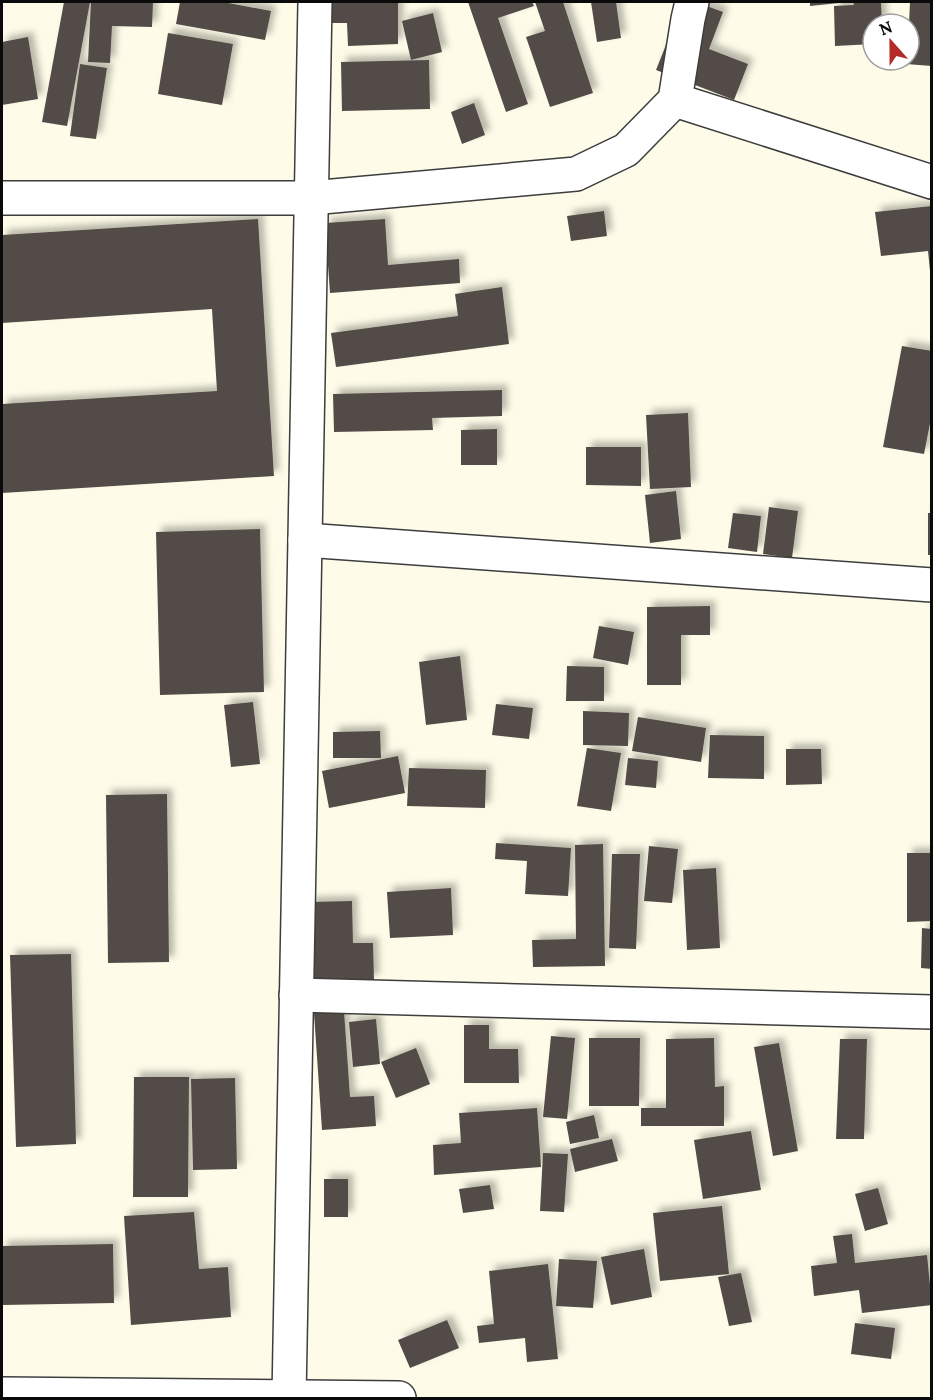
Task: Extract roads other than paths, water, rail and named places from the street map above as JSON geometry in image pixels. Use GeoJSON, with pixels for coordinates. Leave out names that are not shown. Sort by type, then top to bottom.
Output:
{"type":"FeatureCollection","features":[{"type":"Feature","properties":{"kind":"street"},"geometry":{"type":"LineString","coordinates":[[289,1397],[315,2]]}},
{"type":"Feature","properties":{"kind":"street"},"geometry":{"type":"LineString","coordinates":[[2,198],[311,198],[576,174],[626,150],[675,100],[692,2]]}},
{"type":"Feature","properties":{"kind":"street"},"geometry":{"type":"LineString","coordinates":[[675,100],[932,182]]}},
{"type":"Feature","properties":{"kind":"street"},"geometry":{"type":"LineString","coordinates":[[305,540],[932,585]]}},
{"type":"Feature","properties":{"kind":"street"},"geometry":{"type":"LineString","coordinates":[[296,995],[932,1012]]}},
{"type":"Feature","properties":{"kind":"street"},"geometry":{"type":"LineString","coordinates":[[2,1394],[399,1398]]}}]}
